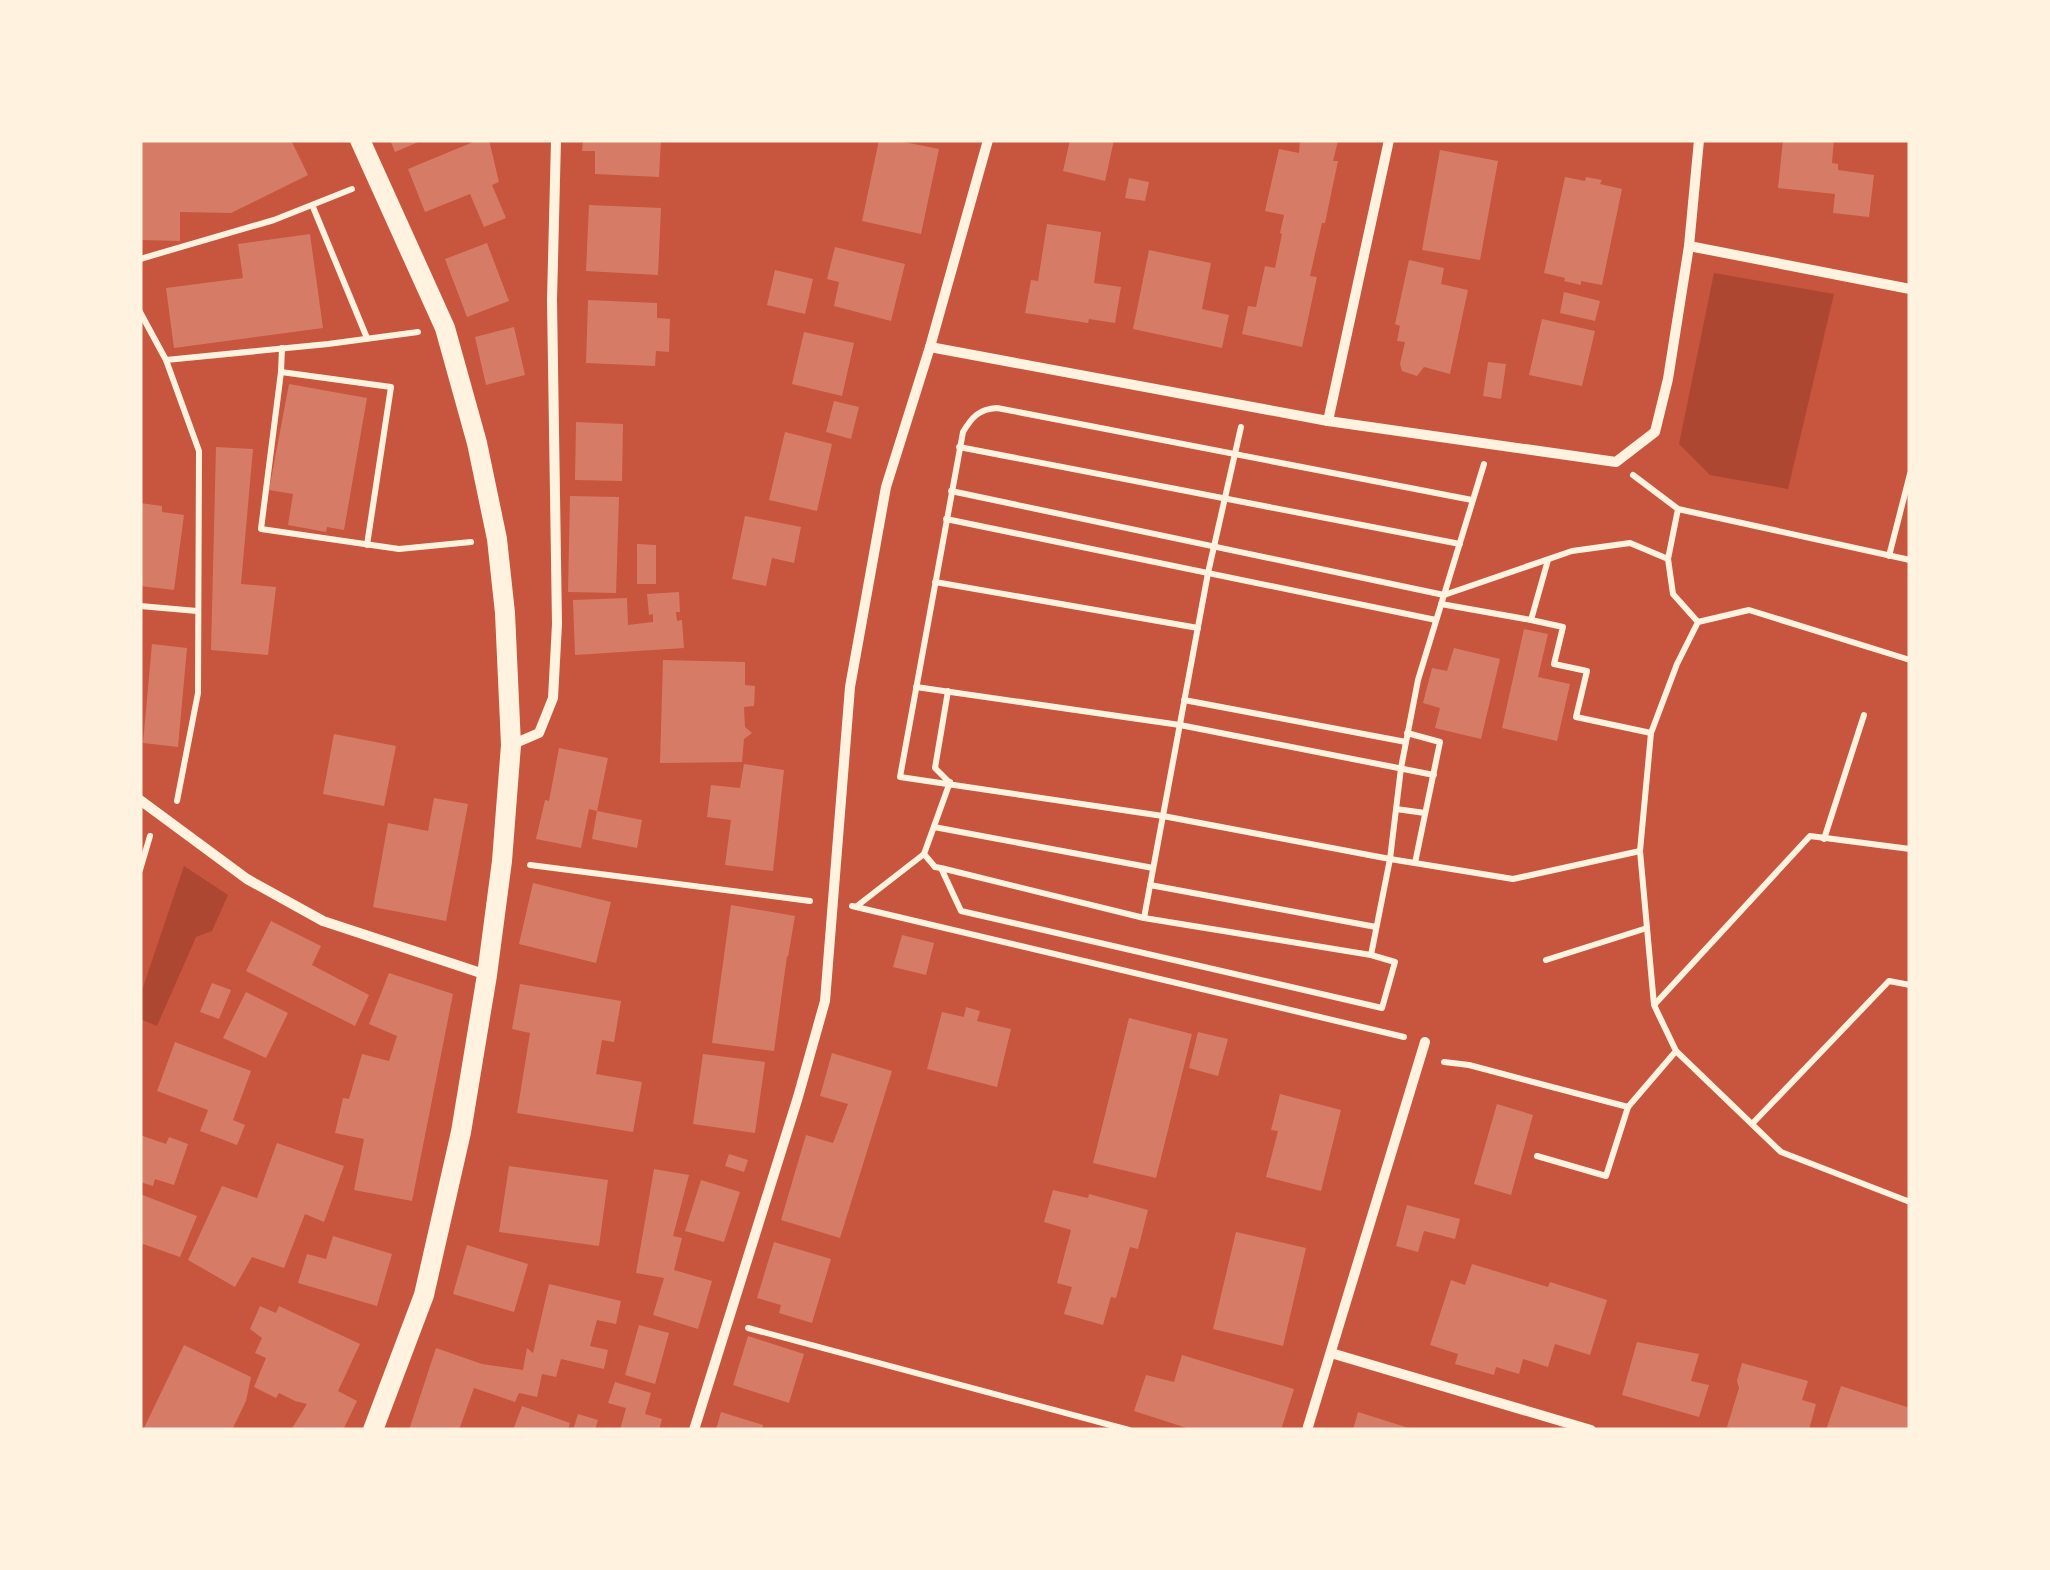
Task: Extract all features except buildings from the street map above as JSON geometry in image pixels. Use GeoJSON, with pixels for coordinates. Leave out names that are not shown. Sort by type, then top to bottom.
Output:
{"type":"FeatureCollection","features":[{"type":"Feature","properties":{"kind":"main road"},"geometry":{"type":"LineString","coordinates":[[360,140],[445,328],[478,443],[497,539],[511,745],[502,861],[461,1132],[424,1294],[373,1430]]}},
{"type":"Feature","properties":{"kind":"street"},"geometry":{"type":"LineString","coordinates":[[511,745],[539,733],[553,698],[557,624],[552,300],[556,140]]}},
{"type":"Feature","properties":{"kind":"street"},"geometry":{"type":"LineString","coordinates":[[694,1430],[825,1001],[850,687],[886,487],[930,348],[988,140]]}},
{"type":"Feature","properties":{"kind":"street"},"geometry":{"type":"LineString","coordinates":[[1328,421],[1389,140]]}},
{"type":"Feature","properties":{"kind":"street"},"geometry":{"type":"LineString","coordinates":[[930,348],[1328,421],[1616,462],[1655,432],[1668,379],[1689,246],[1699,140]]}},
{"type":"Feature","properties":{"kind":"street"},"geometry":{"type":"LineString","coordinates":[[1689,246],[1910,289]]}},
{"type":"Feature","properties":{"kind":"street"},"geometry":{"type":"LineString","coordinates":[[140,800],[247,879],[323,921],[487,975]]}},
{"type":"Feature","properties":{"kind":"street"},"geometry":{"type":"LineString","coordinates":[[1308,1430],[1425,1042]]}},
{"type":"Feature","properties":{"kind":"street"},"geometry":{"type":"LineString","coordinates":[[1331,1353],[1591,1430]]}},
{"type":"Feature","properties":{"kind":"path"},"geometry":{"type":"LineString","coordinates":[[140,259],[274,220],[377,178]]}},
{"type":"Feature","properties":{"kind":"path"},"geometry":{"type":"LineString","coordinates":[[312,207],[367,338]]}},
{"type":"Feature","properties":{"kind":"path"},"geometry":{"type":"LineString","coordinates":[[140,312],[166,360],[199,451],[198,692],[172,822]]}},
{"type":"Feature","properties":{"kind":"path"},"geometry":{"type":"LineString","coordinates":[[166,360],[445,328]]}},
{"type":"Feature","properties":{"kind":"path"},"geometry":{"type":"LineString","coordinates":[[282,348],[261,529],[399,549],[497,539]]}},
{"type":"Feature","properties":{"kind":"path"},"geometry":{"type":"LineString","coordinates":[[281,372],[391,386],[368,545]]}},
{"type":"Feature","properties":{"kind":"path"},"geometry":{"type":"LineString","coordinates":[[1144,918],[1208,573],[1247,406]]}},
{"type":"Feature","properties":{"kind":"path"},"geometry":{"type":"LineString","coordinates":[[1472,500],[997,408],[985,409],[972,418],[963,432],[900,776],[1163,816],[1513,879],[1640,850]]}},
{"type":"Feature","properties":{"kind":"path"},"geometry":{"type":"LineString","coordinates":[[1371,954],[1418,680],[1491,444]]}},
{"type":"Feature","properties":{"kind":"path"},"geometry":{"type":"LineString","coordinates":[[960,447],[1460,544]]}},
{"type":"Feature","properties":{"kind":"path"},"geometry":{"type":"LineString","coordinates":[[1616,462],[1678,509],[1910,560]]}},
{"type":"Feature","properties":{"kind":"path"},"geometry":{"type":"LineString","coordinates":[[1889,556],[1910,474]]}},
{"type":"Feature","properties":{"kind":"path"},"geometry":{"type":"LineString","coordinates":[[951,491],[1214,546],[1563,627],[1554,664],[1586,671],[1576,717],[1651,733]]}},
{"type":"Feature","properties":{"kind":"path"},"geometry":{"type":"LineString","coordinates":[[1678,509],[1668,559],[1673,594],[1698,622]]}},
{"type":"Feature","properties":{"kind":"path"},"geometry":{"type":"LineString","coordinates":[[946,520],[1436,620]]}},
{"type":"Feature","properties":{"kind":"path"},"geometry":{"type":"LineString","coordinates":[[1442,600],[1572,550],[1630,542],[1668,559]]}},
{"type":"Feature","properties":{"kind":"path"},"geometry":{"type":"LineString","coordinates":[[1531,620],[1548,559]]}},
{"type":"Feature","properties":{"kind":"path"},"geometry":{"type":"LineString","coordinates":[[935,582],[1198,628]]}},
{"type":"Feature","properties":{"kind":"path"},"geometry":{"type":"LineString","coordinates":[[140,606],[197,611]]}},
{"type":"Feature","properties":{"kind":"path"},"geometry":{"type":"LineString","coordinates":[[1698,622],[1749,610],[1910,660]]}},
{"type":"Feature","properties":{"kind":"path"},"geometry":{"type":"LineString","coordinates":[[1698,622],[1651,733],[1640,850],[1654,1005],[1676,1051],[1781,1152],[1910,1202]]}},
{"type":"Feature","properties":{"kind":"path"},"geometry":{"type":"LineString","coordinates":[[916,686],[1180,725],[1434,775]]}},
{"type":"Feature","properties":{"kind":"path"},"geometry":{"type":"LineString","coordinates":[[948,691],[935,768],[950,782]]}},
{"type":"Feature","properties":{"kind":"path"},"geometry":{"type":"LineString","coordinates":[[1184,700],[1440,742],[1415,863]]}},
{"type":"Feature","properties":{"kind":"path"},"geometry":{"type":"LineString","coordinates":[[1824,838],[1864,714]]}},
{"type":"Feature","properties":{"kind":"path"},"geometry":{"type":"LineString","coordinates":[[857,906],[924,854],[950,782]]}},
{"type":"Feature","properties":{"kind":"path"},"geometry":{"type":"LineString","coordinates":[[1396,809],[1426,813]]}},
{"type":"Feature","properties":{"kind":"path"},"geometry":{"type":"LineString","coordinates":[[934,827],[1154,868]]}},
{"type":"Feature","properties":{"kind":"path"},"geometry":{"type":"LineString","coordinates":[[1654,1005],[1810,836],[1910,849]]}},
{"type":"Feature","properties":{"kind":"path"},"geometry":{"type":"LineString","coordinates":[[924,854],[935,867],[940,868],[1144,918],[1371,954],[1395,962],[1382,1008],[961,911],[940,868]]}},
{"type":"Feature","properties":{"kind":"path"},"geometry":{"type":"LineString","coordinates":[[502,861],[857,906],[1425,1042]]}},
{"type":"Feature","properties":{"kind":"path"},"geometry":{"type":"LineString","coordinates":[[1150,885],[1376,926]]}},
{"type":"Feature","properties":{"kind":"path"},"geometry":{"type":"LineString","coordinates":[[1546,960],[1647,928]]}},
{"type":"Feature","properties":{"kind":"path"},"geometry":{"type":"LineString","coordinates":[[1752,1124],[1890,981],[1910,985]]}},
{"type":"Feature","properties":{"kind":"path"},"geometry":{"type":"LineString","coordinates":[[1537,1156],[1606,1176],[1628,1107],[1676,1051]]}},
{"type":"Feature","properties":{"kind":"path"},"geometry":{"type":"LineString","coordinates":[[1420,1059],[1469,1065],[1628,1107]]}},
{"type":"Feature","properties":{"kind":"path"},"geometry":{"type":"LineString","coordinates":[[728,1323],[1129,1430]]}},
{"type":"Feature","properties":{"kind":"shaded area"},"geometry":{"type":"Polygon","coordinates":[[[1714,273],[1834,294],[1788,489],[1710,475],[1679,444],[1714,273]]]}},
{"type":"Feature","properties":{"kind":"shaded area"},"geometry":{"type":"Polygon","coordinates":[[[184,866],[228,895],[212,931],[196,937],[157,1026],[140,1019],[140,996],[184,866]]]}}]}
